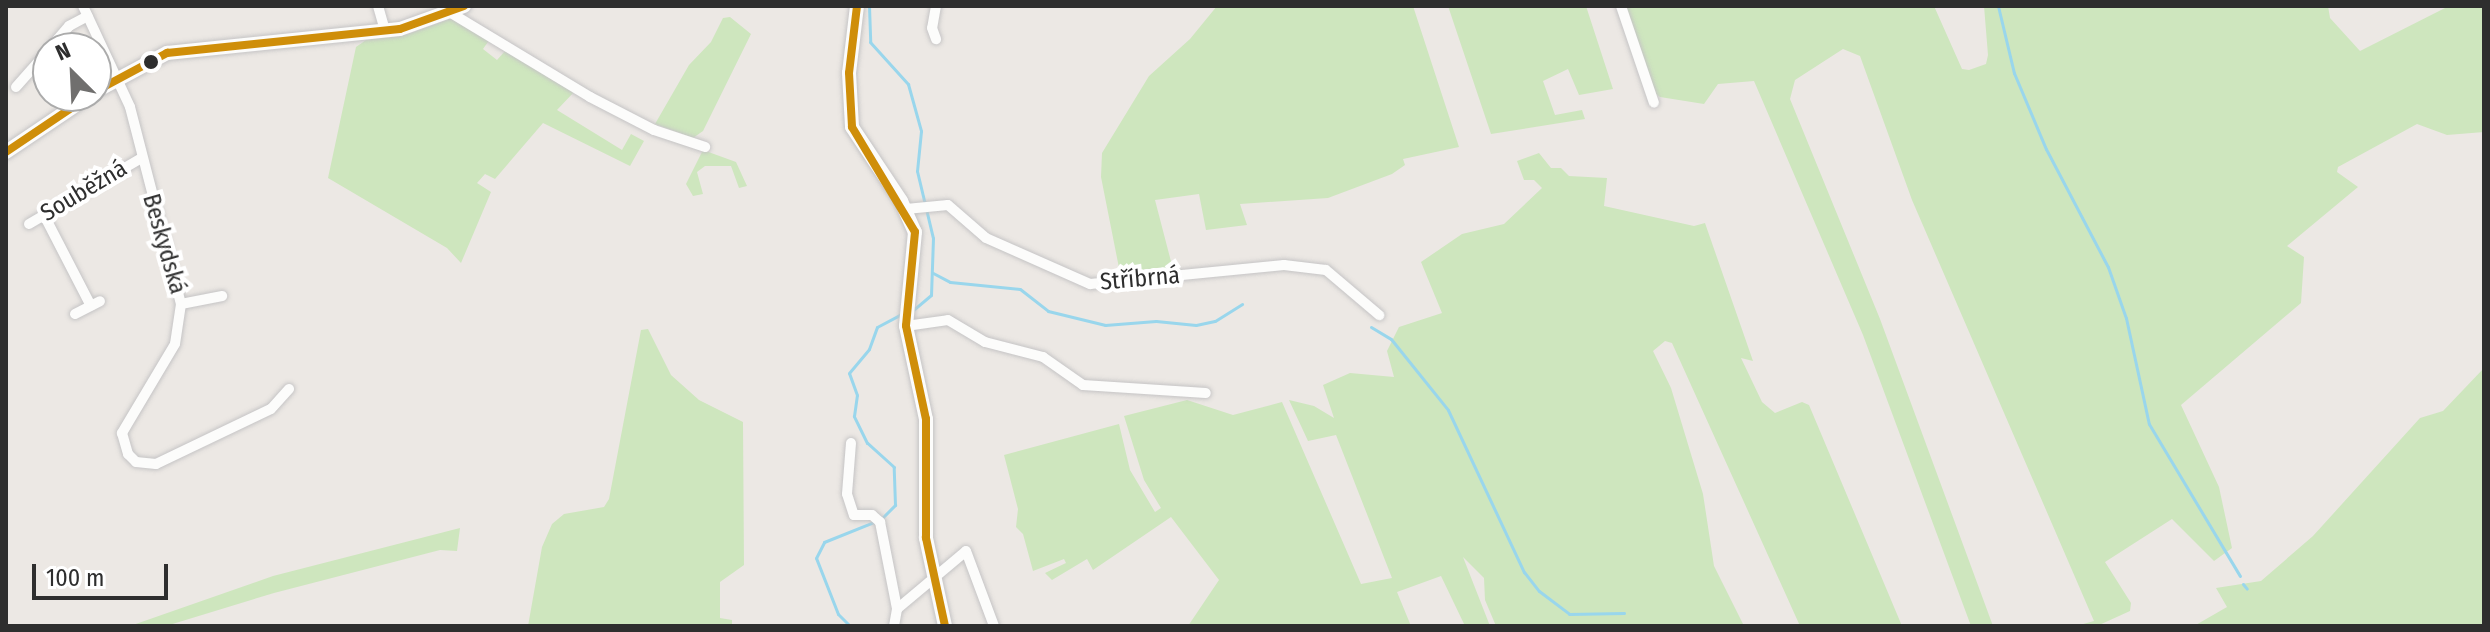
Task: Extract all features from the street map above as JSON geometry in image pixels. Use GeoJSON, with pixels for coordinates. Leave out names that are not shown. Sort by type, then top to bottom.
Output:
{"type":"FeatureCollection","features":[{"type":"Feature","properties":{"kind":"street"},"geometry":{"type":"LineString","coordinates":[[378,6],[385,30]]}},
{"type":"Feature","properties":{"kind":"street"},"geometry":{"type":"LineString","coordinates":[[857,6],[849,73],[852,127],[911,208],[915,232],[907,317],[926,419],[926,538],[945,626]]}},
{"type":"Feature","properties":{"kind":"street"},"geometry":{"type":"LineString","coordinates":[[936,6],[932,28],[936,39]]}},
{"type":"Feature","properties":{"kind":"street"},"geometry":{"type":"LineString","coordinates":[[1621,6],[1654,103]]}},
{"type":"Feature","properties":{"kind":"street"},"geometry":{"type":"LineString","coordinates":[[112,80],[175,51],[385,30],[418,25],[457,10],[590,97],[654,130],[705,147]]}},
{"type":"Feature","properties":{"kind":"street"},"geometry":{"type":"LineString","coordinates":[[64,32],[86,11]]}},
{"type":"Feature","properties":{"kind":"street","name":"Beskydská"},"geometry":{"type":"LineString","coordinates":[[86,11],[132,112],[140,159],[181,304],[175,344],[122,433],[122,443],[136,462],[156,464],[271,409],[289,389]]}},
{"type":"Feature","properties":{"kind":"street"},"geometry":{"type":"LineString","coordinates":[[16,87],[32,69]]}},
{"type":"Feature","properties":{"kind":"street"},"geometry":{"type":"LineString","coordinates":[[6,152],[65,112]]}},
{"type":"Feature","properties":{"kind":"street","name":"Souběžná"},"geometry":{"type":"LineString","coordinates":[[29,224],[140,159]]}},
{"type":"Feature","properties":{"kind":"street","name":"Stříbrná"},"geometry":{"type":"LineString","coordinates":[[911,208],[929,204],[948,205],[986,238],[1090,284],[1284,265],[1326,270],[1379,315]]}},
{"type":"Feature","properties":{"kind":"street"},"geometry":{"type":"LineString","coordinates":[[44,215],[96,304],[75,314]]}},
{"type":"Feature","properties":{"kind":"street"},"geometry":{"type":"LineString","coordinates":[[181,304],[222,296]]}},
{"type":"Feature","properties":{"kind":"street"},"geometry":{"type":"LineString","coordinates":[[907,317],[948,320],[985,342],[1043,357],[1083,385],[1206,393]]}},
{"type":"Feature","properties":{"kind":"street"},"geometry":{"type":"LineString","coordinates":[[851,443],[847,494],[854,515],[878,520],[897,609],[894,626]]}},
{"type":"Feature","properties":{"kind":"street"},"geometry":{"type":"LineString","coordinates":[[897,609],[935,582],[966,551],[994,626]]}},
{"type":"Feature","properties":{"kind":"green space"},"geometry":{"type":"Polygon","coordinates":[[[1217,6],[1413,6],[1459,147],[1403,159],[1405,165],[1392,174],[1328,198],[1240,204],[1247,225],[1206,230],[1199,194],[1155,200],[1174,273],[1121,278],[1101,177],[1102,153],[1149,76],[1190,39],[1217,6]]]}},
{"type":"Feature","properties":{"kind":"green space"},"geometry":{"type":"Polygon","coordinates":[[[1448,6],[1586,6],[1613,89],[1579,95],[1568,69],[1543,81],[1555,115],[1582,110],[1585,119],[1491,134],[1448,6]]]}},
{"type":"Feature","properties":{"kind":"green space"},"geometry":{"type":"Polygon","coordinates":[[[1620,6],[1934,6],[1962,69],[1969,70],[1986,64],[1984,6],[2328,6],[2330,18],[2360,51],[2449,6],[2484,6],[2484,132],[2447,135],[2417,124],[2338,167],[2337,172],[2358,187],[2287,246],[2304,257],[2301,303],[2181,405],[2219,487],[2232,548],[2214,561],[2172,519],[2105,562],[2131,603],[2130,611],[2097,626],[2076,626],[2094,621],[1912,200],[1860,56],[1843,49],[1795,80],[1790,99],[1880,319],[1993,626],[1971,626],[1863,335],[1754,81],[1718,84],[1704,104],[1660,97],[1651,90],[1620,6]]]}},
{"type":"Feature","properties":{"kind":"green space"},"geometry":{"type":"Polygon","coordinates":[[[455,17],[490,39],[483,49],[497,60],[506,50],[574,92],[557,110],[622,150],[631,134],[644,141],[630,166],[543,123],[495,179],[485,174],[477,183],[491,192],[461,263],[447,248],[328,178],[356,47],[366,40],[411,33],[455,17]]]}},
{"type":"Feature","properties":{"kind":"green space"},"geometry":{"type":"Polygon","coordinates":[[[730,17],[751,34],[703,131],[693,138],[655,124],[689,65],[711,42],[723,18],[730,17]]]}},
{"type":"Feature","properties":{"kind":"green space"},"geometry":{"type":"Polygon","coordinates":[[[703,150],[736,162],[747,186],[739,188],[731,166],[705,166],[697,172],[703,194],[693,196],[686,184],[703,150]]]}},
{"type":"Feature","properties":{"kind":"green space"},"geometry":{"type":"Polygon","coordinates":[[[1539,153],[1551,168],[1561,168],[1569,176],[1607,178],[1604,206],[1694,226],[1705,223],[1753,361],[1741,358],[1762,402],[1775,413],[1802,402],[1809,405],[1902,626],[1800,626],[1672,343],[1665,341],[1653,351],[1671,388],[1703,494],[1714,566],[1744,626],[1496,626],[1485,600],[1484,578],[1463,557],[1490,626],[1465,626],[1441,576],[1397,592],[1411,626],[1188,626],[1219,580],[1171,517],[1093,570],[1087,559],[1052,580],[1045,573],[1066,563],[1064,559],[1033,571],[1023,534],[1016,527],[1018,509],[1004,455],[1119,424],[1130,470],[1155,512],[1161,508],[1144,480],[1124,416],[1187,400],[1233,415],[1282,402],[1361,584],[1392,578],[1336,435],[1308,441],[1289,400],[1314,406],[1334,418],[1323,385],[1350,373],[1394,377],[1387,351],[1399,327],[1442,313],[1421,262],[1462,234],[1504,224],[1542,188],[1534,180],[1524,180],[1517,161],[1539,153]]]}},
{"type":"Feature","properties":{"kind":"green space"},"geometry":{"type":"Polygon","coordinates":[[[648,329],[671,375],[699,400],[743,422],[744,565],[720,582],[720,618],[732,620],[732,626],[528,626],[542,547],[552,524],[564,514],[604,507],[609,499],[641,330],[648,329]]]}},
{"type":"Feature","properties":{"kind":"green space"},"geometry":{"type":"Polygon","coordinates":[[[2484,368],[2484,626],[2194,626],[2227,607],[2216,588],[2261,581],[2313,536],[2420,418],[2443,411],[2484,368]]]}},
{"type":"Feature","properties":{"kind":"green space"},"geometry":{"type":"Polygon","coordinates":[[[460,528],[457,551],[440,550],[274,593],[166,626],[130,626],[273,576],[460,528]]]}},
{"type":"Feature","properties":{"kind":"waterway"},"geometry":{"type":"LineString","coordinates":[[869,6],[870,42],[908,84],[921,131],[917,171],[933,238],[931,295],[912,311]]}},
{"type":"Feature","properties":{"kind":"waterway"},"geometry":{"type":"LineString","coordinates":[[1998,6],[2014,73],[2046,149],[2108,267],[2126,318],[2149,424],[2240,576]]}},
{"type":"Feature","properties":{"kind":"waterway"},"geometry":{"type":"LineString","coordinates":[[933,273],[950,282],[1020,289],[1048,311],[1105,325],[1156,321],[1196,325],[1215,321],[1242,304]]}},
{"type":"Feature","properties":{"kind":"waterway"},"geometry":{"type":"LineString","coordinates":[[881,519],[895,505],[894,467],[867,443],[854,416],[857,395],[849,373],[869,349],[877,327],[901,314]]}},
{"type":"Feature","properties":{"kind":"waterway"},"geometry":{"type":"LineString","coordinates":[[1371,327],[1391,339],[1448,410],[1524,572],[1539,591],[1569,614],[1624,613]]}},
{"type":"Feature","properties":{"kind":"waterway"},"geometry":{"type":"LineString","coordinates":[[850,626],[838,614],[816,558],[824,542],[874,522]]}},
{"type":"Feature","properties":{"kind":"waterway"},"geometry":{"type":"LineString","coordinates":[[2243,584],[2247,589]]}},
{"type":"Feature","properties":{"kind":"transit line"},"geometry":{"type":"LineString","coordinates":[[112,82],[167,53],[400,29],[464,6]]}},
{"type":"Feature","properties":{"kind":"transit line"},"geometry":{"type":"LineString","coordinates":[[857,6],[849,73],[852,127],[915,232],[906,326],[926,419],[926,538],[945,626]]}},
{"type":"Feature","properties":{"kind":"transit line"},"geometry":{"type":"LineString","coordinates":[[6,152],[65,112]]}}]}
